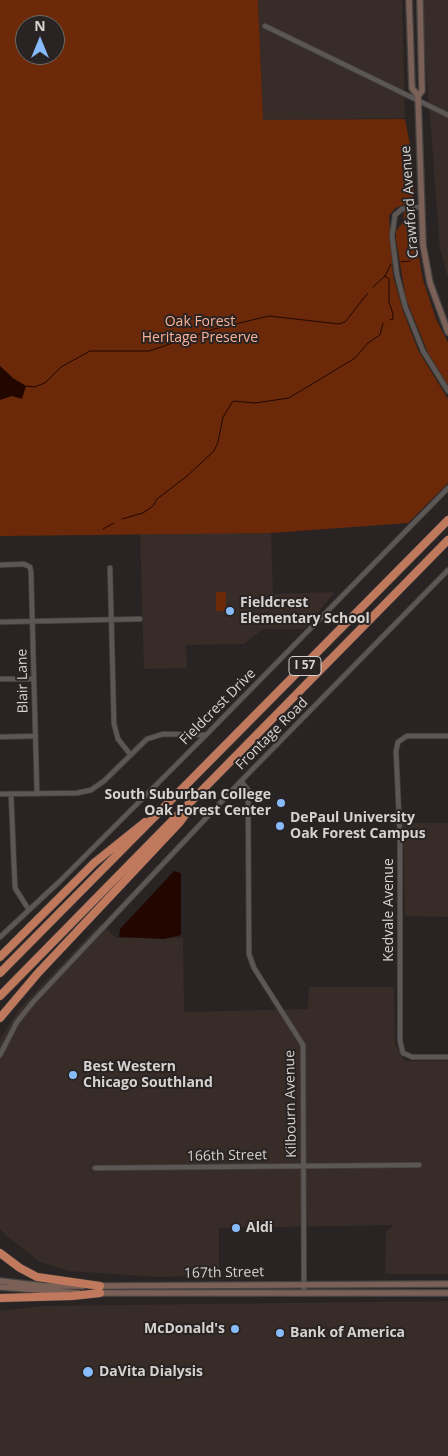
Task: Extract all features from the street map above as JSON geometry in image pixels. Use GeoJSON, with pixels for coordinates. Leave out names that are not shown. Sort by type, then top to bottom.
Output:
{"type":"FeatureCollection","features":[{"type":"Feature","properties":{"kind":"highway","name":"I 57"},"geometry":{"type":"LineString","coordinates":[[0,973],[448,520]]}},
{"type":"Feature","properties":{"kind":"highway","name":"I 57"},"geometry":{"type":"LineString","coordinates":[[0,996],[448,540]]}},
{"type":"Feature","properties":{"kind":"highway"},"geometry":{"type":"LineString","coordinates":[[0,1010],[38,973],[180,822],[201,792]]}},
{"type":"Feature","properties":{"kind":"highway"},"geometry":{"type":"LineString","coordinates":[[0,958],[94,864],[137,828],[161,811]]}},
{"type":"Feature","properties":{"kind":"highway"},"geometry":{"type":"LineString","coordinates":[[0,1018],[38,973]]}},
{"type":"Feature","properties":{"kind":"highway"},"geometry":{"type":"LineString","coordinates":[[0,1253],[20,1268],[37,1277],[100,1289]]}},
{"type":"Feature","properties":{"kind":"highway"},"geometry":{"type":"LineString","coordinates":[[0,1298],[72,1296],[100,1289]]}},
{"type":"Feature","properties":{"kind":"main road","name":"Crawford Avenue"},"geometry":{"type":"LineString","coordinates":[[409,0],[412,88],[418,98],[420,207],[423,245],[430,283],[448,332]]}},
{"type":"Feature","properties":{"kind":"main road","name":"Crawford Avenue"},"geometry":{"type":"LineString","coordinates":[[418,98],[422,91],[420,0]]}},
{"type":"Feature","properties":{"kind":"main road","name":"167th Street"},"geometry":{"type":"LineString","coordinates":[[0,1280],[44,1286],[100,1289],[304,1293],[448,1293]]}},
{"type":"Feature","properties":{"kind":"main road","name":"167th Street"},"geometry":{"type":"LineString","coordinates":[[0,1287],[43,1291],[304,1284],[448,1284]]}},
{"type":"Feature","properties":{"kind":"street"},"geometry":{"type":"LineString","coordinates":[[265,26],[418,98],[448,116]]}},
{"type":"Feature","properties":{"kind":"street"},"geometry":{"type":"LineString","coordinates":[[420,207],[402,209],[395,215],[392,236],[397,275],[405,306],[422,351],[448,391]]}},
{"type":"Feature","properties":{"kind":"street","name":"Fieldcrest Drive"},"geometry":{"type":"LineString","coordinates":[[0,937],[206,735],[448,488]]}},
{"type":"Feature","properties":{"kind":"street","name":"Blair Lane"},"geometry":{"type":"LineString","coordinates":[[0,564],[24,564],[30,567],[37,794]]}},
{"type":"Feature","properties":{"kind":"street"},"geometry":{"type":"LineString","coordinates":[[110,568],[114,728],[120,743],[130,754]]}},
{"type":"Feature","properties":{"kind":"street","name":"Frontage Road"},"geometry":{"type":"LineString","coordinates":[[0,1055],[17,1022],[33,1002],[241,781],[448,570]]}},
{"type":"Feature","properties":{"kind":"street"},"geometry":{"type":"LineString","coordinates":[[0,622],[140,619]]}},
{"type":"Feature","properties":{"kind":"street"},"geometry":{"type":"LineString","coordinates":[[0,679],[34,679]]}},
{"type":"Feature","properties":{"kind":"street"},"geometry":{"type":"LineString","coordinates":[[0,794],[77,793],[91,790],[104,781],[147,739],[158,735],[193,733],[206,735]]}},
{"type":"Feature","properties":{"kind":"street"},"geometry":{"type":"LineString","coordinates":[[0,737],[36,736]]}},
{"type":"Feature","properties":{"kind":"street","name":"Kedvale Avenue"},"geometry":{"type":"LineString","coordinates":[[448,736],[402,738],[398,742],[396,751],[400,837],[400,1041],[403,1053],[412,1057],[448,1057]]}},
{"type":"Feature","properties":{"kind":"street","name":"Kilbourn Avenue"},"geometry":{"type":"LineString","coordinates":[[241,781],[248,790],[249,954],[254,968],[303,1045],[304,1293]]}},
{"type":"Feature","properties":{"kind":"street"},"geometry":{"type":"LineString","coordinates":[[11,794],[15,888],[29,910]]}},
{"type":"Feature","properties":{"kind":"street","name":"166th Street"},"geometry":{"type":"LineString","coordinates":[[95,1168],[419,1165]]}},
{"type":"Feature","properties":{"kind":"shaded area"},"geometry":{"type":"Polygon","coordinates":[[[258,0],[402,0],[405,118],[263,120],[258,0]]]}},
{"type":"Feature","properties":{"kind":"shaded area"},"geometry":{"type":"Polygon","coordinates":[[[421,0],[448,0],[448,278],[440,249],[421,0]]]}},
{"type":"Feature","properties":{"kind":"shaded area"},"geometry":{"type":"Polygon","coordinates":[[[0,366],[13,378],[26,386],[22,399],[12,396],[0,400],[0,366]]]}},
{"type":"Feature","properties":{"kind":"shaded area","name":"Fieldcrest Elementary School"},"geometry":{"type":"Polygon","coordinates":[[[140,533],[271,533],[273,594],[335,592],[304,629],[263,629],[244,644],[186,645],[187,668],[144,669],[140,533]]]}},
{"type":"Feature","properties":{"kind":"shaded area"},"geometry":{"type":"Polygon","coordinates":[[[403,823],[448,823],[448,917],[405,916],[403,823]]]}},
{"type":"Feature","properties":{"kind":"shaded area"},"geometry":{"type":"Polygon","coordinates":[[[174,871],[181,873],[181,935],[164,939],[119,937],[120,929],[174,871]]]}},
{"type":"Feature","properties":{"kind":"shaded area"},"geometry":{"type":"Polygon","coordinates":[[[101,923],[116,938],[183,938],[184,1012],[308,1009],[309,987],[394,987],[395,1044],[405,1061],[448,1061],[448,1274],[385,1274],[386,1231],[394,1225],[219,1228],[219,1275],[159,1277],[68,1271],[40,1262],[0,1229],[0,1039],[20,1008],[101,923]]]}},
{"type":"Feature","properties":{"kind":"shaded area"},"geometry":{"type":"Polygon","coordinates":[[[448,1301],[448,1456],[0,1456],[0,1311],[44,1306],[448,1301]]]}},
{"type":"Feature","properties":{"kind":"green space","name":"Oak Forest Heritage Preserve"},"geometry":{"type":"Polygon","coordinates":[[[0,0],[258,0],[263,120],[405,119],[412,155],[414,196],[408,203],[395,208],[389,216],[393,276],[403,311],[418,350],[448,399],[448,483],[408,523],[271,533],[0,536],[0,0]]]}},
{"type":"Feature","properties":{"kind":"green space"},"geometry":{"type":"Polygon","coordinates":[[[404,211],[414,217],[415,236],[423,280],[436,319],[448,343],[448,385],[428,353],[406,299],[396,239],[396,231],[403,222],[404,211]]]}},
{"type":"Feature","properties":{"kind":"green space"},"geometry":{"type":"Polygon","coordinates":[[[216,592],[226,592],[226,611],[216,611],[216,592]]]}},
{"type":"Feature","properties":{"kind":"waterway"},"geometry":{"type":"LineString","coordinates":[[401,262],[410,261]]}},
{"type":"Feature","properties":{"kind":"waterway"},"geometry":{"type":"LineString","coordinates":[[373,287],[385,276],[391,264]]}},
{"type":"Feature","properties":{"kind":"waterway"},"geometry":{"type":"LineString","coordinates":[[385,276],[389,279],[389,302],[393,314],[393,319],[390,320]]}},
{"type":"Feature","properties":{"kind":"waterway"},"geometry":{"type":"LineString","coordinates":[[26,386],[34,387],[45,383],[61,367],[90,351],[149,351],[214,329],[269,316],[339,324],[345,322],[368,293]]}},
{"type":"Feature","properties":{"kind":"waterway"},"geometry":{"type":"LineString","coordinates":[[122,519],[143,513],[153,506],[157,499],[187,476],[214,451],[218,442],[223,417],[233,401],[255,403],[289,398],[355,358],[368,343],[380,335],[383,323]]}},
{"type":"Feature","properties":{"kind":"waterway"},"geometry":{"type":"LineString","coordinates":[[103,529],[114,523]]}},
{"type":"Feature","properties":{"kind":"place","name":"Fieldcrest Elementary School"},"geometry":{"type":"Point","coordinates":[230,611]}},
{"type":"Feature","properties":{"kind":"place","name":"South Suburban College Oak Forest Center"},"geometry":{"type":"Point","coordinates":[281,803]}},
{"type":"Feature","properties":{"kind":"place","name":"DePaul University Oak Forest Campus"},"geometry":{"type":"Point","coordinates":[280,826]}},
{"type":"Feature","properties":{"kind":"place","name":"Best Western Chicago Southland"},"geometry":{"type":"Point","coordinates":[73,1075]}},
{"type":"Feature","properties":{"kind":"place","name":"Aldi"},"geometry":{"type":"Point","coordinates":[236,1228]}},
{"type":"Feature","properties":{"kind":"place","name":"McDonald's"},"geometry":{"type":"Point","coordinates":[235,1329]}},
{"type":"Feature","properties":{"kind":"place","name":"Bank of America"},"geometry":{"type":"Point","coordinates":[280,1333]}},
{"type":"Feature","properties":{"kind":"place","name":"DaVita Dialysis"},"geometry":{"type":"Point","coordinates":[88,1372]}}]}
